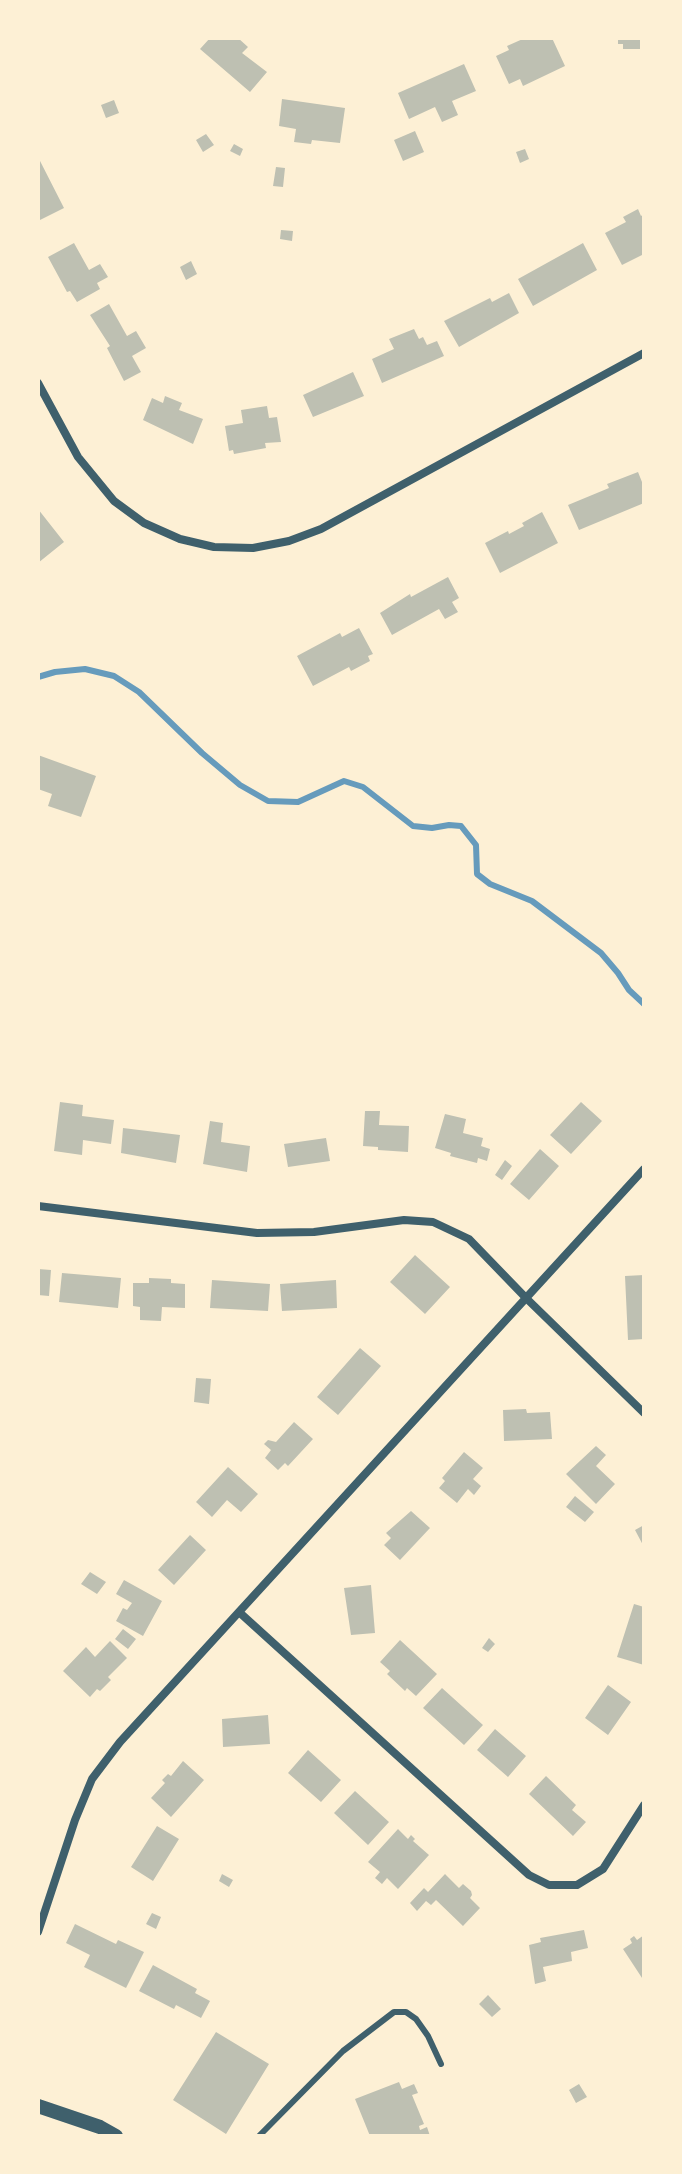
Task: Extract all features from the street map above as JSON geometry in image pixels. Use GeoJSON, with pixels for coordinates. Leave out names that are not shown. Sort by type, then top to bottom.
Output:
{"type":"FeatureCollection","features":[{"type":"Feature","properties":{"kind":"street"},"geometry":{"type":"LineString","coordinates":[[38,383],[78,457],[114,501],[144,523],[180,539],[214,547],[253,548],[289,541],[321,529],[644,353]]}},
{"type":"Feature","properties":{"kind":"street"},"geometry":{"type":"LineString","coordinates":[[38,1932],[92,1779],[120,1742],[644,1169]]}},
{"type":"Feature","properties":{"kind":"street"},"geometry":{"type":"LineString","coordinates":[[38,1206],[257,1233],[314,1232],[404,1220],[433,1222],[469,1239],[644,1413]]}},
{"type":"Feature","properties":{"kind":"street"},"geometry":{"type":"LineString","coordinates":[[239,1612],[529,1875],[549,1885],[577,1885],[603,1869],[644,1805]]}},
{"type":"Feature","properties":{"kind":"street"},"geometry":{"type":"LineString","coordinates":[[38,2106],[110,2135]]}},
{"type":"Feature","properties":{"kind":"lane"},"geometry":{"type":"LineString","coordinates":[[259,2136],[343,2051],[394,2012],[406,2012],[416,2019],[441,2064]]}},
{"type":"Feature","properties":{"kind":"building"},"geometry":{"type":"Polygon","coordinates":[[[210,38],[238,38],[248,47],[242,53],[267,72],[250,92],[200,49],[210,38]]]}},
{"type":"Feature","properties":{"kind":"building"},"geometry":{"type":"Polygon","coordinates":[[[525,38],[552,38],[565,66],[523,86],[520,79],[509,84],[496,56],[509,50],[507,46],[525,38]]]}},
{"type":"Feature","properties":{"kind":"building"},"geometry":{"type":"Polygon","coordinates":[[[618,38],[640,38],[640,49],[623,49],[623,44],[618,44],[618,38]]]}},
{"type":"Feature","properties":{"kind":"building"},"geometry":{"type":"Polygon","coordinates":[[[464,64],[476,91],[452,101],[458,115],[442,122],[435,107],[409,119],[398,93],[464,64]]]}},
{"type":"Feature","properties":{"kind":"building"},"geometry":{"type":"Polygon","coordinates":[[[282,99],[345,108],[340,143],[294,142],[296,129],[279,126],[282,99]]]}},
{"type":"Feature","properties":{"kind":"building"},"geometry":{"type":"Polygon","coordinates":[[[114,100],[119,113],[106,118],[101,105],[114,100]]]}},
{"type":"Feature","properties":{"kind":"building"},"geometry":{"type":"Polygon","coordinates":[[[415,131],[424,152],[403,161],[394,140],[415,131]]]}},
{"type":"Feature","properties":{"kind":"building"},"geometry":{"type":"Polygon","coordinates":[[[206,134],[214,145],[203,152],[196,140],[206,134]]]}},
{"type":"Feature","properties":{"kind":"building"},"geometry":{"type":"Polygon","coordinates":[[[234,144],[243,149],[240,156],[230,151],[234,144]]]}},
{"type":"Feature","properties":{"kind":"building"},"geometry":{"type":"Polygon","coordinates":[[[525,149],[529,159],[520,163],[516,152],[525,149]]]}},
{"type":"Feature","properties":{"kind":"building"},"geometry":{"type":"Polygon","coordinates":[[[38,157],[64,208],[38,221],[38,157]]]}},
{"type":"Feature","properties":{"kind":"building"},"geometry":{"type":"Polygon","coordinates":[[[276,167],[285,168],[283,187],[273,186],[276,167]]]}},
{"type":"Feature","properties":{"kind":"building"},"geometry":{"type":"Polygon","coordinates":[[[638,209],[641,216],[644,214],[644,254],[622,265],[605,233],[626,222],[623,217],[638,209]]]}},
{"type":"Feature","properties":{"kind":"building"},"geometry":{"type":"Polygon","coordinates":[[[281,230],[293,231],[292,241],[280,239],[281,230]]]}},
{"type":"Feature","properties":{"kind":"building"},"geometry":{"type":"Polygon","coordinates":[[[74,243],[89,270],[100,264],[108,277],[97,283],[100,289],[77,302],[70,291],[67,292],[48,257],[74,243]]]}},
{"type":"Feature","properties":{"kind":"building"},"geometry":{"type":"Polygon","coordinates":[[[583,243],[597,270],[533,306],[518,279],[583,243]]]}},
{"type":"Feature","properties":{"kind":"building"},"geometry":{"type":"Polygon","coordinates":[[[191,261],[197,274],[186,280],[180,267],[191,261]]]}},
{"type":"Feature","properties":{"kind":"building"},"geometry":{"type":"Polygon","coordinates":[[[509,293],[519,313],[459,347],[444,321],[490,298],[492,302],[509,293]]]}},
{"type":"Feature","properties":{"kind":"building"},"geometry":{"type":"Polygon","coordinates":[[[109,304],[127,336],[136,331],[146,348],[132,356],[141,372],[124,381],[107,348],[110,346],[90,315],[109,304]]]}},
{"type":"Feature","properties":{"kind":"building"},"geometry":{"type":"Polygon","coordinates":[[[414,329],[419,339],[423,337],[427,345],[437,341],[444,356],[382,383],[372,359],[394,349],[389,339],[414,329]]]}},
{"type":"Feature","properties":{"kind":"building"},"geometry":{"type":"Polygon","coordinates":[[[353,372],[364,396],[313,417],[303,395],[353,372]]]}},
{"type":"Feature","properties":{"kind":"building"},"geometry":{"type":"Polygon","coordinates":[[[165,396],[182,403],[179,410],[203,419],[193,444],[143,420],[152,398],[163,403],[165,396]]]}},
{"type":"Feature","properties":{"kind":"building"},"geometry":{"type":"Polygon","coordinates":[[[267,406],[269,418],[277,417],[281,442],[265,443],[266,448],[234,454],[233,450],[229,451],[225,426],[243,423],[241,410],[267,406]]]}},
{"type":"Feature","properties":{"kind":"building"},"geometry":{"type":"Polygon","coordinates":[[[638,472],[644,487],[644,503],[579,530],[568,505],[638,472]]]}},
{"type":"Feature","properties":{"kind":"building"},"geometry":{"type":"Polygon","coordinates":[[[38,509],[64,542],[38,563],[38,509]]]}},
{"type":"Feature","properties":{"kind":"building"},"geometry":{"type":"Polygon","coordinates":[[[542,512],[558,543],[500,573],[485,543],[524,526],[522,523],[542,512]]]}},
{"type":"Feature","properties":{"kind":"building"},"geometry":{"type":"Polygon","coordinates":[[[448,577],[459,598],[452,602],[458,612],[445,619],[439,609],[392,635],[380,613],[410,594],[411,597],[448,577]]]}},
{"type":"Feature","properties":{"kind":"building"},"geometry":{"type":"Polygon","coordinates":[[[359,628],[373,654],[368,656],[370,661],[351,671],[349,667],[313,686],[297,656],[340,633],[342,637],[359,628]]]}},
{"type":"Feature","properties":{"kind":"building"},"geometry":{"type":"Polygon","coordinates":[[[38,755],[96,776],[81,817],[48,806],[52,794],[38,789],[38,755]]]}},
{"type":"Feature","properties":{"kind":"building"},"geometry":{"type":"Polygon","coordinates":[[[60,1102],[83,1105],[82,1116],[114,1120],[111,1144],[83,1140],[82,1155],[54,1151],[60,1102]]]}},
{"type":"Feature","properties":{"kind":"building"},"geometry":{"type":"Polygon","coordinates":[[[581,1102],[602,1121],[571,1154],[550,1135],[581,1102]]]}},
{"type":"Feature","properties":{"kind":"building"},"geometry":{"type":"Polygon","coordinates":[[[365,1111],[380,1111],[379,1125],[409,1126],[408,1152],[363,1146],[365,1111]]]}},
{"type":"Feature","properties":{"kind":"building"},"geometry":{"type":"Polygon","coordinates":[[[445,1114],[466,1119],[463,1133],[483,1138],[481,1146],[490,1149],[487,1161],[478,1158],[477,1163],[450,1156],[451,1153],[435,1148],[445,1114]]]}},
{"type":"Feature","properties":{"kind":"building"},"geometry":{"type":"Polygon","coordinates":[[[210,1121],[223,1123],[221,1142],[250,1146],[247,1172],[203,1164],[210,1121]]]}},
{"type":"Feature","properties":{"kind":"building"},"geometry":{"type":"Polygon","coordinates":[[[123,1128],[180,1135],[176,1163],[121,1153],[123,1128]]]}},
{"type":"Feature","properties":{"kind":"building"},"geometry":{"type":"Polygon","coordinates":[[[326,1138],[330,1161],[288,1167],[284,1144],[326,1138]]]}},
{"type":"Feature","properties":{"kind":"building"},"geometry":{"type":"Polygon","coordinates":[[[540,1149],[559,1166],[529,1200],[510,1184],[540,1149]]]}},
{"type":"Feature","properties":{"kind":"building"},"geometry":{"type":"Polygon","coordinates":[[[505,1160],[512,1166],[502,1180],[495,1175],[505,1160]]]}},
{"type":"Feature","properties":{"kind":"building"},"geometry":{"type":"Polygon","coordinates":[[[415,1255],[450,1287],[425,1314],[390,1282],[415,1255]]]}},
{"type":"Feature","properties":{"kind":"building"},"geometry":{"type":"Polygon","coordinates":[[[38,1269],[51,1270],[49,1296],[38,1295],[38,1269]]]}},
{"type":"Feature","properties":{"kind":"building"},"geometry":{"type":"Polygon","coordinates":[[[62,1273],[121,1278],[118,1308],[59,1302],[62,1273]]]}},
{"type":"Feature","properties":{"kind":"building"},"geometry":{"type":"Polygon","coordinates":[[[644,1275],[644,1339],[628,1340],[625,1276],[644,1275]]]}},
{"type":"Feature","properties":{"kind":"building"},"geometry":{"type":"Polygon","coordinates":[[[149,1278],[171,1279],[171,1283],[185,1284],[185,1308],[162,1307],[161,1321],[140,1320],[140,1307],[133,1306],[133,1283],[149,1283],[149,1278]]]}},
{"type":"Feature","properties":{"kind":"building"},"geometry":{"type":"Polygon","coordinates":[[[212,1280],[270,1284],[268,1311],[210,1308],[212,1280]]]}},
{"type":"Feature","properties":{"kind":"building"},"geometry":{"type":"Polygon","coordinates":[[[336,1280],[337,1308],[282,1311],[280,1284],[336,1280]]]}},
{"type":"Feature","properties":{"kind":"building"},"geometry":{"type":"Polygon","coordinates":[[[360,1348],[381,1366],[338,1415],[317,1397],[360,1348]]]}},
{"type":"Feature","properties":{"kind":"building"},"geometry":{"type":"Polygon","coordinates":[[[196,1378],[211,1379],[209,1404],[194,1402],[196,1378]]]}},
{"type":"Feature","properties":{"kind":"building"},"geometry":{"type":"Polygon","coordinates":[[[526,1409],[527,1413],[550,1412],[552,1439],[504,1441],[503,1410],[526,1409]]]}},
{"type":"Feature","properties":{"kind":"building"},"geometry":{"type":"Polygon","coordinates":[[[294,1422],[313,1439],[288,1466],[285,1463],[278,1470],[265,1458],[271,1450],[264,1444],[268,1440],[276,1442],[294,1422]]]}},
{"type":"Feature","properties":{"kind":"building"},"geometry":{"type":"Polygon","coordinates":[[[596,1446],[606,1455],[596,1466],[615,1484],[596,1504],[566,1474],[596,1446]]]}},
{"type":"Feature","properties":{"kind":"building"},"geometry":{"type":"Polygon","coordinates":[[[464,1452],[483,1468],[473,1479],[481,1486],[474,1495],[468,1489],[457,1503],[439,1488],[445,1481],[442,1478],[464,1452]]]}},
{"type":"Feature","properties":{"kind":"building"},"geometry":{"type":"Polygon","coordinates":[[[228,1467],[258,1494],[241,1512],[227,1500],[212,1517],[196,1502],[228,1467]]]}},
{"type":"Feature","properties":{"kind":"building"},"geometry":{"type":"Polygon","coordinates":[[[575,1496],[594,1512],[585,1522],[566,1507],[575,1496]]]}},
{"type":"Feature","properties":{"kind":"building"},"geometry":{"type":"Polygon","coordinates":[[[411,1511],[430,1528],[400,1560],[384,1545],[391,1538],[386,1533],[411,1511]]]}},
{"type":"Feature","properties":{"kind":"building"},"geometry":{"type":"Polygon","coordinates":[[[644,1525],[644,1547],[635,1530],[644,1525]]]}},
{"type":"Feature","properties":{"kind":"building"},"geometry":{"type":"Polygon","coordinates":[[[190,1535],[206,1550],[174,1585],[158,1570],[190,1535]]]}},
{"type":"Feature","properties":{"kind":"building"},"geometry":{"type":"Polygon","coordinates":[[[90,1572],[106,1582],[97,1594],[81,1584],[90,1572]]]}},
{"type":"Feature","properties":{"kind":"building"},"geometry":{"type":"Polygon","coordinates":[[[124,1580],[162,1601],[143,1636],[116,1621],[123,1608],[127,1610],[132,1603],[116,1594],[124,1580]]]}},
{"type":"Feature","properties":{"kind":"building"},"geometry":{"type":"Polygon","coordinates":[[[371,1585],[375,1633],[351,1635],[344,1588],[371,1585]]]}},
{"type":"Feature","properties":{"kind":"building"},"geometry":{"type":"Polygon","coordinates":[[[634,1604],[644,1607],[644,1665],[617,1657],[634,1604]]]}},
{"type":"Feature","properties":{"kind":"building"},"geometry":{"type":"Polygon","coordinates":[[[123,1629],[136,1639],[128,1649],[115,1639],[123,1629]]]}},
{"type":"Feature","properties":{"kind":"building"},"geometry":{"type":"Polygon","coordinates":[[[489,1638],[495,1644],[488,1652],[482,1648],[489,1638]]]}},
{"type":"Feature","properties":{"kind":"building"},"geometry":{"type":"Polygon","coordinates":[[[400,1640],[437,1674],[416,1696],[407,1688],[405,1691],[387,1674],[390,1671],[380,1662],[400,1640]]]}},
{"type":"Feature","properties":{"kind":"building"},"geometry":{"type":"Polygon","coordinates":[[[110,1641],[127,1658],[108,1677],[111,1680],[90,1697],[63,1671],[86,1647],[95,1657],[110,1641]]]}},
{"type":"Feature","properties":{"kind":"building"},"geometry":{"type":"Polygon","coordinates":[[[608,1685],[631,1702],[608,1735],[585,1718],[608,1685]]]}},
{"type":"Feature","properties":{"kind":"building"},"geometry":{"type":"Polygon","coordinates":[[[442,1688],[483,1725],[464,1745],[423,1708],[442,1688]]]}},
{"type":"Feature","properties":{"kind":"building"},"geometry":{"type":"Polygon","coordinates":[[[268,1715],[270,1744],[223,1747],[222,1719],[268,1715]]]}},
{"type":"Feature","properties":{"kind":"building"},"geometry":{"type":"Polygon","coordinates":[[[495,1729],[526,1756],[508,1777],[477,1750],[495,1729]]]}},
{"type":"Feature","properties":{"kind":"building"},"geometry":{"type":"Polygon","coordinates":[[[308,1750],[341,1780],[321,1802],[288,1773],[308,1750]]]}},
{"type":"Feature","properties":{"kind":"building"},"geometry":{"type":"Polygon","coordinates":[[[183,1761],[204,1780],[171,1817],[151,1798],[165,1783],[162,1780],[168,1774],[171,1776],[183,1761]]]}},
{"type":"Feature","properties":{"kind":"building"},"geometry":{"type":"Polygon","coordinates":[[[546,1776],[576,1805],[572,1810],[586,1822],[573,1836],[529,1794],[546,1776]]]}},
{"type":"Feature","properties":{"kind":"building"},"geometry":{"type":"Polygon","coordinates":[[[355,1791],[389,1822],[368,1845],[334,1813],[355,1791]]]}},
{"type":"Feature","properties":{"kind":"building"},"geometry":{"type":"Polygon","coordinates":[[[157,1826],[179,1839],[153,1881],[131,1867],[157,1826]]]}},
{"type":"Feature","properties":{"kind":"building"},"geometry":{"type":"Polygon","coordinates":[[[398,1829],[408,1839],[411,1835],[415,1839],[413,1841],[429,1855],[398,1889],[387,1878],[382,1884],[375,1878],[380,1872],[368,1862],[398,1829]]]}},
{"type":"Feature","properties":{"kind":"building"},"geometry":{"type":"Polygon","coordinates":[[[222,1874],[233,1880],[229,1887],[219,1881],[222,1874]]]}},
{"type":"Feature","properties":{"kind":"building"},"geometry":{"type":"Polygon","coordinates":[[[445,1874],[459,1888],[463,1884],[471,1891],[470,1898],[480,1908],[463,1926],[436,1900],[431,1905],[426,1901],[417,1911],[410,1903],[424,1888],[428,1892],[445,1874]]]}},
{"type":"Feature","properties":{"kind":"building"},"geometry":{"type":"Polygon","coordinates":[[[152,1913],[161,1917],[156,1929],[146,1924],[152,1913]]]}},
{"type":"Feature","properties":{"kind":"building"},"geometry":{"type":"Polygon","coordinates":[[[75,1924],[116,1944],[118,1940],[144,1952],[126,1988],[84,1967],[90,1955],[66,1943],[75,1924]]]}},
{"type":"Feature","properties":{"kind":"building"},"geometry":{"type":"Polygon","coordinates":[[[584,1930],[588,1948],[571,1952],[572,1961],[543,1967],[546,1981],[535,1984],[529,1945],[541,1942],[540,1938],[584,1930]]]}},
{"type":"Feature","properties":{"kind":"building"},"geometry":{"type":"Polygon","coordinates":[[[644,1935],[644,1981],[623,1949],[632,1943],[630,1939],[634,1936],[637,1940],[644,1935]]]}},
{"type":"Feature","properties":{"kind":"building"},"geometry":{"type":"Polygon","coordinates":[[[153,1965],[197,1989],[195,1993],[210,2001],[201,2018],[176,2005],[174,2009],[139,1991],[153,1965]]]}},
{"type":"Feature","properties":{"kind":"building"},"geometry":{"type":"Polygon","coordinates":[[[488,1995],[501,2009],[492,2017],[479,2004],[488,1995]]]}},
{"type":"Feature","properties":{"kind":"building"},"geometry":{"type":"Polygon","coordinates":[[[216,2032],[269,2064],[226,2134],[173,2100],[216,2032]]]}},
{"type":"Feature","properties":{"kind":"building"},"geometry":{"type":"Polygon","coordinates":[[[399,2082],[402,2089],[414,2084],[418,2093],[412,2095],[424,2124],[419,2126],[420,2130],[427,2127],[430,2136],[370,2136],[355,2099],[399,2082]]]}},
{"type":"Feature","properties":{"kind":"building"},"geometry":{"type":"Polygon","coordinates":[[[579,2084],[587,2097],[576,2103],[569,2090],[579,2084]]]}},
{"type":"Feature","properties":{"kind":"waterway"},"geometry":{"type":"LineString","coordinates":[[38,677],[85,669],[114,676],[139,692],[240,785],[268,801],[298,802],[344,781],[363,787],[413,826],[461,826],[476,845],[477,874],[490,884],[532,901],[601,953],[629,990],[644,1004]]}}]}
